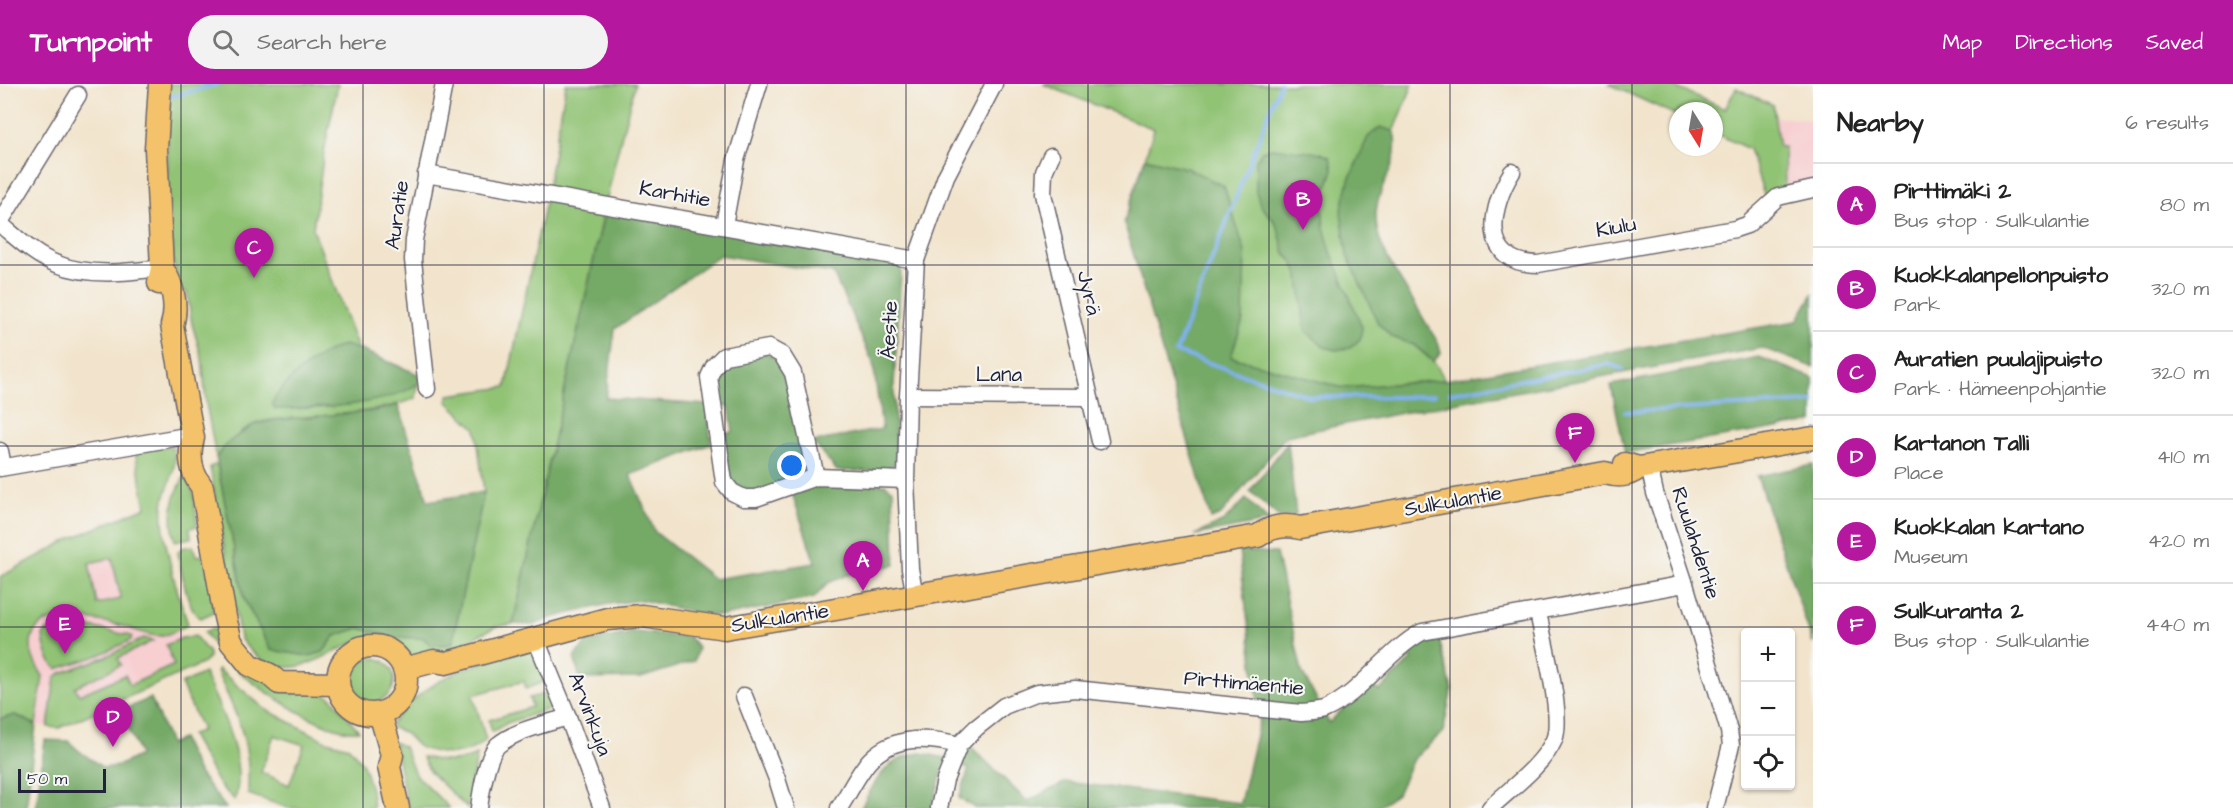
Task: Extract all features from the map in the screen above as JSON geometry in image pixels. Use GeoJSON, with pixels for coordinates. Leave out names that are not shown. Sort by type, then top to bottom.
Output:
{"type":"FeatureCollection","features":[{"type":"Feature","properties":{"kind":"main road"},"geometry":{"type":"LineString","coordinates":[[160,84],[156,149],[162,268],[170,279],[176,314],[172,325],[192,437],[200,448],[203,464],[205,476],[202,487],[231,642],[250,665],[270,675],[279,683],[338,679]]}},
{"type":"Feature","properties":{"kind":"main road","name":"Sulkulantie"},"geometry":{"type":"LineString","coordinates":[[405,675],[434,661],[446,663],[607,619],[642,616],[725,628],[1258,536],[1270,539],[1291,535],[1300,528],[1605,473],[1616,477],[1629,475],[1644,467],[1813,438]]}},
{"type":"Feature","properties":{"kind":"main road"},"geometry":{"type":"LineString","coordinates":[[361,646],[383,647],[398,657],[405,675],[404,693],[393,708],[374,713],[357,711],[341,697],[338,679],[343,660],[361,646]]}},
{"type":"Feature","properties":{"kind":"main road"},"geometry":{"type":"LineString","coordinates":[[374,713],[382,758],[389,767],[398,808]]}},
{"type":"Feature","properties":{"kind":"street","name":"Auratie"},"geometry":{"type":"LineString","coordinates":[[427,389],[413,260],[414,240],[444,84]]}},
{"type":"Feature","properties":{"kind":"street"},"geometry":{"type":"LineString","coordinates":[[724,225],[736,160],[759,84]]}},
{"type":"Feature","properties":{"kind":"street","name":"Äestie"},"geometry":{"type":"LineString","coordinates":[[915,596],[910,569],[906,480],[908,396],[916,260],[946,176],[994,84]]}},
{"type":"Feature","properties":{"kind":"street"},"geometry":{"type":"LineString","coordinates":[[78,95],[0,223],[27,246],[56,264],[91,272],[162,268]]}},
{"type":"Feature","properties":{"kind":"street","name":"Jyrä"},"geometry":{"type":"LineString","coordinates":[[1051,156],[1044,172],[1043,194],[1100,441]]}},
{"type":"Feature","properties":{"kind":"street","name":"Kiulu"},"geometry":{"type":"LineString","coordinates":[[1512,172],[1503,188],[1494,214],[1494,231],[1498,244],[1507,256],[1522,264],[1538,264],[1735,229],[1747,225],[1778,197],[1813,189]]}},
{"type":"Feature","properties":{"kind":"street","name":"Karhitie"},"geometry":{"type":"LineString","coordinates":[[426,174],[916,260]]}},
{"type":"Feature","properties":{"kind":"street"},"geometry":{"type":"LineString","coordinates":[[816,477],[793,374],[782,355],[769,348],[724,356],[714,366],[709,378],[724,482],[732,492],[744,498],[756,498],[816,477],[906,480]]}},
{"type":"Feature","properties":{"kind":"street","name":"Lana"},"geometry":{"type":"LineString","coordinates":[[908,396],[1089,397]]}},
{"type":"Feature","properties":{"kind":"street"},"geometry":{"type":"LineString","coordinates":[[1,462],[192,437]]}},
{"type":"Feature","properties":{"kind":"street","name":"Ruulahdentie"},"geometry":{"type":"LineString","coordinates":[[1644,467],[1685,584],[1729,731],[1731,745],[1714,808]]}},
{"type":"Feature","properties":{"kind":"street","name":"Pirttimäentie"},"geometry":{"type":"LineString","coordinates":[[939,808],[945,780],[959,745],[1004,706],[1037,693],[1075,689],[1300,713],[1322,711],[1341,700],[1409,640],[1422,632],[1685,584]]}},
{"type":"Feature","properties":{"kind":"street"},"geometry":{"type":"LineString","coordinates":[[1490,808],[1542,758],[1554,739],[1557,716],[1538,612]]}},
{"type":"Feature","properties":{"kind":"street","name":"Arvinkuja"},"geometry":{"type":"LineString","coordinates":[[535,637],[602,808]]}},
{"type":"Feature","properties":{"kind":"street"},"geometry":{"type":"LineString","coordinates":[[744,696],[786,808]]}},
{"type":"Feature","properties":{"kind":"street"},"geometry":{"type":"LineString","coordinates":[[479,808],[488,767],[496,746],[520,733],[568,717]]}},
{"type":"Feature","properties":{"kind":"street"},"geometry":{"type":"LineString","coordinates":[[839,808],[870,760],[887,747],[911,739],[935,739],[959,745]]}},
{"type":"Feature","properties":{"kind":"shaded area"},"geometry":{"type":"Polygon","coordinates":[[[1775,117],[1813,120],[1813,183],[1785,188],[1784,147],[1779,148],[1775,117]]]}},
{"type":"Feature","properties":{"kind":"shaded area"},"geometry":{"type":"Polygon","coordinates":[[[108,522],[133,529],[195,667],[59,728],[36,725],[12,714],[0,577],[70,539],[108,522]]]}},
{"type":"Feature","properties":{"kind":"green space"},"geometry":{"type":"Polygon","coordinates":[[[169,84],[338,84],[324,152],[313,229],[358,349],[420,375],[416,398],[362,412],[261,422],[239,434],[216,457],[206,403],[202,358],[192,324],[187,292],[179,292],[174,266],[168,188],[169,84]]]}},
{"type":"Feature","properties":{"kind":"green space"},"geometry":{"type":"Polygon","coordinates":[[[566,84],[635,84],[616,158],[513,624],[495,627],[477,636],[460,649],[420,659],[409,656],[400,649],[365,637],[316,661],[300,666],[285,668],[270,664],[255,655],[240,638],[210,467],[217,464],[244,599],[271,650],[309,656],[323,652],[335,636],[359,628],[392,637],[424,638],[452,644],[484,492],[476,429],[447,401],[449,395],[506,387],[545,202],[566,84]]]}},
{"type":"Feature","properties":{"kind":"green space"},"geometry":{"type":"Polygon","coordinates":[[[1043,84],[1413,84],[1364,208],[1414,345],[1436,364],[1445,380],[1343,388],[1230,357],[1243,319],[1189,169],[1145,158],[1154,129],[1043,84]]]}},
{"type":"Feature","properties":{"kind":"green space"},"geometry":{"type":"Polygon","coordinates":[[[1608,84],[1668,84],[1709,102],[1669,102],[1669,112],[1608,84]]]}},
{"type":"Feature","properties":{"kind":"green space"},"geometry":{"type":"Polygon","coordinates":[[[1736,88],[1773,105],[1779,147],[1784,147],[1785,188],[1764,195],[1749,149],[1723,137],[1723,108],[1725,109],[1736,88]]]}},
{"type":"Feature","properties":{"kind":"green space"},"geometry":{"type":"Polygon","coordinates":[[[1380,127],[1394,131],[1395,153],[1379,196],[1377,229],[1389,261],[1438,342],[1441,353],[1433,361],[1414,345],[1392,337],[1378,323],[1347,255],[1341,213],[1349,180],[1368,137],[1380,127]]]}},
{"type":"Feature","properties":{"kind":"green space"},"geometry":{"type":"Polygon","coordinates":[[[1271,148],[1321,153],[1330,157],[1333,169],[1322,204],[1324,228],[1331,252],[1362,327],[1360,339],[1350,348],[1335,350],[1324,347],[1305,330],[1299,277],[1293,262],[1285,254],[1278,228],[1260,205],[1256,191],[1256,160],[1262,151],[1271,148]]]}},
{"type":"Feature","properties":{"kind":"green space"},"geometry":{"type":"Polygon","coordinates":[[[1145,158],[1189,169],[1224,186],[1245,252],[1243,319],[1231,357],[1343,388],[1445,380],[1797,321],[1813,294],[1813,367],[1762,348],[1437,406],[1286,436],[1221,515],[1211,519],[1124,222],[1145,158]]]}},
{"type":"Feature","properties":{"kind":"green space"},"geometry":{"type":"Polygon","coordinates":[[[606,204],[902,259],[894,384],[896,463],[883,471],[837,471],[813,442],[882,429],[873,363],[833,273],[720,255],[615,329],[606,398],[708,405],[711,444],[630,475],[655,532],[714,579],[815,563],[791,490],[805,485],[885,484],[893,490],[895,565],[847,575],[828,583],[814,598],[723,616],[701,614],[642,600],[609,604],[551,618],[534,625],[513,624],[606,204]]]}},
{"type":"Feature","properties":{"kind":"green space"},"geometry":{"type":"Polygon","coordinates":[[[344,345],[420,375],[420,382],[407,390],[371,401],[330,407],[275,409],[272,403],[294,376],[324,354],[344,345]]]}},
{"type":"Feature","properties":{"kind":"green space"},"geometry":{"type":"Polygon","coordinates":[[[765,353],[778,359],[788,376],[806,469],[777,486],[744,493],[730,479],[721,434],[733,432],[729,406],[718,407],[717,370],[725,362],[765,353]]]}},
{"type":"Feature","properties":{"kind":"green space"},"geometry":{"type":"Polygon","coordinates":[[[1759,357],[1813,378],[1813,422],[1625,453],[1611,385],[1759,357]]]}},
{"type":"Feature","properties":{"kind":"green space"},"geometry":{"type":"Polygon","coordinates":[[[398,405],[428,501],[484,492],[452,644],[431,646],[424,638],[392,637],[359,628],[335,636],[323,652],[309,656],[271,650],[244,599],[216,457],[230,441],[255,424],[275,420],[374,411],[398,405]]]}},
{"type":"Feature","properties":{"kind":"green space"},"geometry":{"type":"Polygon","coordinates":[[[1288,442],[1296,515],[1280,518],[1250,491],[1288,442]]]}},
{"type":"Feature","properties":{"kind":"green space"},"geometry":{"type":"Polygon","coordinates":[[[163,446],[172,447],[175,462],[164,499],[164,532],[179,598],[188,624],[174,632],[158,636],[86,619],[58,619],[47,622],[38,628],[31,642],[33,657],[43,676],[36,725],[15,715],[0,719],[0,577],[70,539],[146,507],[135,451],[163,446]],[[112,558],[89,563],[97,604],[121,599],[112,558]]]}},
{"type":"Feature","properties":{"kind":"green space"},"geometry":{"type":"Polygon","coordinates":[[[1813,465],[1813,644],[1757,476],[1813,465]]]}},
{"type":"Feature","properties":{"kind":"green space"},"geometry":{"type":"Polygon","coordinates":[[[186,473],[194,496],[197,526],[190,528],[191,538],[175,541],[172,522],[173,506],[186,473]]]}},
{"type":"Feature","properties":{"kind":"green space"},"geometry":{"type":"Polygon","coordinates":[[[1246,499],[1269,521],[1195,535],[1224,521],[1246,499]]]}},
{"type":"Feature","properties":{"kind":"green space"},"geometry":{"type":"Polygon","coordinates":[[[193,546],[196,556],[202,555],[211,583],[214,612],[201,618],[196,614],[188,599],[178,552],[182,548],[193,546]]]}},
{"type":"Feature","properties":{"kind":"green space"},"geometry":{"type":"Polygon","coordinates":[[[1239,551],[1276,553],[1302,672],[1329,723],[1368,682],[1379,691],[1412,659],[1403,650],[1414,643],[1438,635],[1452,689],[1443,732],[1413,759],[1397,794],[1377,808],[975,808],[959,798],[969,769],[954,763],[966,742],[1027,801],[1066,782],[1240,803],[1260,718],[1239,551]]]}},
{"type":"Feature","properties":{"kind":"green space"},"geometry":{"type":"Polygon","coordinates":[[[66,626],[95,628],[132,636],[131,640],[97,656],[57,669],[47,654],[43,636],[45,632],[66,626]]]}},
{"type":"Feature","properties":{"kind":"green space"},"geometry":{"type":"Polygon","coordinates":[[[213,628],[217,629],[222,646],[217,650],[204,632],[213,628]]]}},
{"type":"Feature","properties":{"kind":"green space"},"geometry":{"type":"Polygon","coordinates":[[[636,632],[689,637],[698,648],[694,661],[641,678],[580,679],[574,657],[587,642],[636,632]]]}},
{"type":"Feature","properties":{"kind":"green space"},"geometry":{"type":"Polygon","coordinates":[[[195,636],[209,653],[204,663],[59,728],[48,727],[55,678],[59,674],[105,657],[144,638],[153,641],[118,658],[121,665],[75,687],[79,695],[125,675],[130,685],[174,665],[166,645],[182,638],[195,636]]]}},
{"type":"Feature","properties":{"kind":"green space"},"geometry":{"type":"Polygon","coordinates":[[[530,650],[535,653],[545,678],[543,682],[526,689],[524,681],[473,695],[486,740],[480,745],[460,753],[439,753],[419,747],[405,733],[392,728],[392,723],[407,706],[438,682],[472,666],[530,650]]]}},
{"type":"Feature","properties":{"kind":"green space"},"geometry":{"type":"Polygon","coordinates":[[[372,658],[381,659],[388,664],[393,671],[393,689],[388,696],[381,701],[372,702],[363,701],[356,696],[351,689],[350,680],[351,671],[356,664],[363,659],[372,658]]]}},
{"type":"Feature","properties":{"kind":"green space"},"geometry":{"type":"Polygon","coordinates":[[[233,661],[319,691],[332,698],[359,731],[328,725],[290,707],[228,662],[233,661]]]}},
{"type":"Feature","properties":{"kind":"green space"},"geometry":{"type":"Polygon","coordinates":[[[218,669],[265,709],[324,740],[349,747],[363,764],[371,790],[373,808],[288,808],[248,794],[248,761],[243,734],[218,669]],[[274,735],[261,772],[289,785],[304,745],[274,735]]]}},
{"type":"Feature","properties":{"kind":"green space"},"geometry":{"type":"Polygon","coordinates":[[[204,673],[224,719],[235,752],[238,784],[235,800],[219,785],[191,735],[202,730],[181,684],[204,673]]]}},
{"type":"Feature","properties":{"kind":"green space"},"geometry":{"type":"Polygon","coordinates":[[[548,693],[554,696],[555,707],[507,723],[492,732],[489,720],[532,707],[529,698],[548,693]]]}},
{"type":"Feature","properties":{"kind":"green space"},"geometry":{"type":"Polygon","coordinates":[[[151,698],[170,744],[182,739],[198,772],[226,808],[36,808],[45,740],[69,741],[103,768],[118,766],[140,755],[120,711],[151,698]]]}},
{"type":"Feature","properties":{"kind":"green space"},"geometry":{"type":"Polygon","coordinates":[[[15,715],[36,725],[26,808],[0,808],[0,719],[15,715]]]}},
{"type":"Feature","properties":{"kind":"green space"},"geometry":{"type":"Polygon","coordinates":[[[394,742],[404,747],[415,774],[449,808],[408,808],[394,742]]]}},
{"type":"Feature","properties":{"kind":"green space"},"geometry":{"type":"Polygon","coordinates":[[[921,753],[946,758],[932,808],[861,808],[877,779],[891,765],[921,753]]]}},
{"type":"Feature","properties":{"kind":"green space"},"geometry":{"type":"Polygon","coordinates":[[[477,755],[467,808],[430,772],[422,757],[450,761],[463,760],[477,755]]]}},
{"type":"Feature","properties":{"kind":"waterway"},"geometry":{"type":"LineString","coordinates":[[166,98],[219,84]]}},
{"type":"Feature","properties":{"kind":"waterway"},"geometry":{"type":"LineString","coordinates":[[1280,84],[1176,352],[1311,397],[1434,395]]}},
{"type":"Feature","properties":{"kind":"waterway"},"geometry":{"type":"LineString","coordinates":[[1450,393],[1609,364],[1622,369]]}},
{"type":"Feature","properties":{"kind":"waterway"},"geometry":{"type":"LineString","coordinates":[[1625,412],[1813,402]]}},
{"type":"Feature","properties":{"kind":"place","name":"Kuokkalanpellonpuisto"},"geometry":{"type":"Point","coordinates":[1303,230]}},
{"type":"Feature","properties":{"kind":"place","name":"Auratien puulajipuisto"},"geometry":{"type":"Point","coordinates":[254,278]}},
{"type":"Feature","properties":{"kind":"place","name":"Sulkuranta 2"},"geometry":{"type":"Point","coordinates":[1575,463]}},
{"type":"Feature","properties":{"kind":"place","name":"Pirttimäki 2"},"geometry":{"type":"Point","coordinates":[863,591]}},
{"type":"Feature","properties":{"kind":"place","name":"Kuokkalan kartano"},"geometry":{"type":"Point","coordinates":[65,654]}},
{"type":"Feature","properties":{"kind":"place","name":"Kartanon Talli"},"geometry":{"type":"Point","coordinates":[113,747]}}]}
